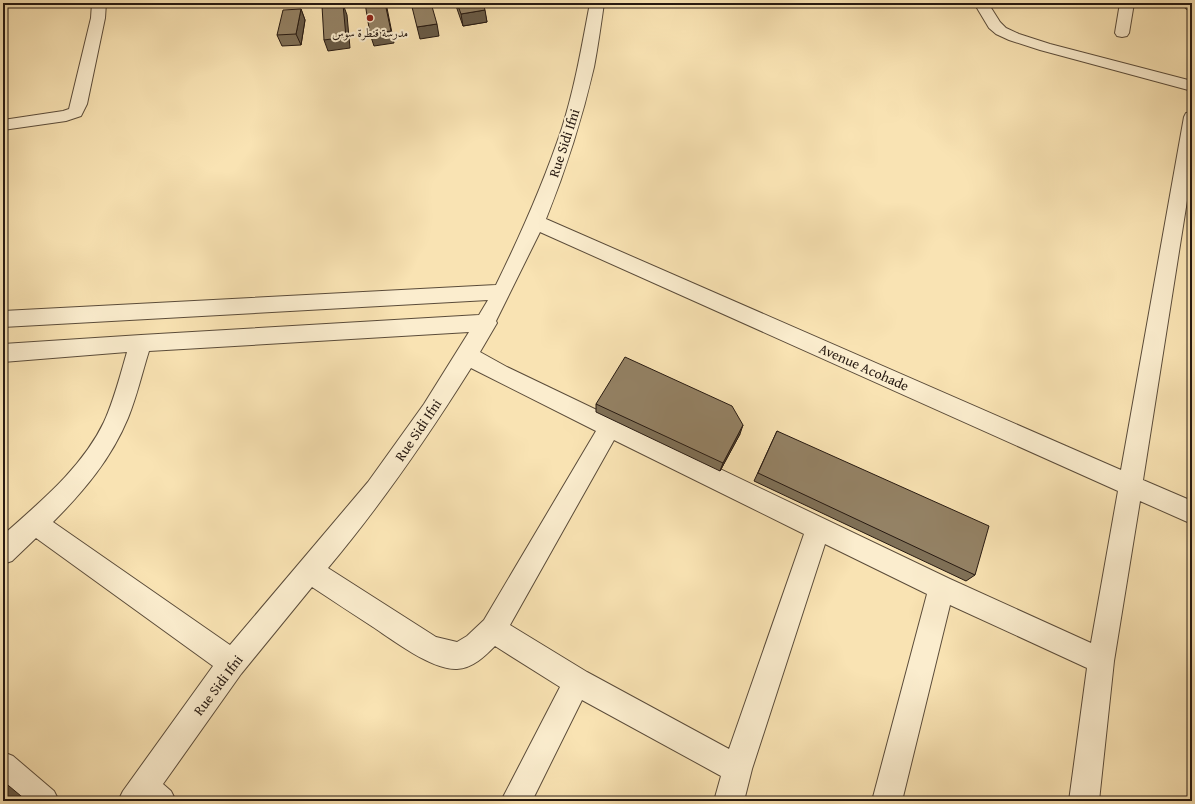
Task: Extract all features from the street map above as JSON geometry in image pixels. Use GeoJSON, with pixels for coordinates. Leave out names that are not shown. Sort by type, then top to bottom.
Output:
{"type":"FeatureCollection","features":[{"type":"Feature","properties":{"kind":"street"},"geometry":{"type":"LineString","coordinates":[[3,125],[66,116],[75,112],[79,104],[98,18],[99,3]]}},
{"type":"Feature","properties":{"kind":"street","name":"Rue Sidi Ifni"},"geometry":{"type":"LineString","coordinates":[[146,796],[233,664],[395,465],[487,323],[536,222],[567,140],[592,43],[597,3]]}},
{"type":"Feature","properties":{"kind":"street"},"geometry":{"type":"LineString","coordinates":[[981,3],[994,25],[1001,31],[1014,37],[1045,47],[1192,86]]}},
{"type":"Feature","properties":{"kind":"street"},"geometry":{"type":"LineString","coordinates":[[1122,33],[1128,3]]}},
{"type":"Feature","properties":{"kind":"street"},"geometry":{"type":"LineString","coordinates":[[1188,3],[1192,6]]}},
{"type":"Feature","properties":{"kind":"street"},"geometry":{"type":"LineString","coordinates":[[1084,801],[1102,661],[1192,117]]}},
{"type":"Feature","properties":{"kind":"street","name":"Avenue Acohade"},"geometry":{"type":"LineString","coordinates":[[536,222],[1192,513]]}},
{"type":"Feature","properties":{"kind":"street"},"geometry":{"type":"LineString","coordinates":[[3,319],[502,292]]}},
{"type":"Feature","properties":{"kind":"street"},"geometry":{"type":"LineString","coordinates":[[3,353],[141,343],[487,323]]}},
{"type":"Feature","properties":{"kind":"street"},"geometry":{"type":"LineString","coordinates":[[3,552],[35,523],[76,481],[94,459],[106,439],[117,415],[141,343]]}},
{"type":"Feature","properties":{"kind":"street"},"geometry":{"type":"LineString","coordinates":[[466,355],[610,427],[941,588],[1102,661]]}},
{"type":"Feature","properties":{"kind":"street"},"geometry":{"type":"LineString","coordinates":[[310,571],[427,647],[445,655],[460,656],[467,654],[493,629],[610,427]]}},
{"type":"Feature","properties":{"kind":"street"},"geometry":{"type":"LineString","coordinates":[[35,523],[233,664]]}},
{"type":"Feature","properties":{"kind":"street"},"geometry":{"type":"LineString","coordinates":[[729,801],[737,770],[818,527]]}},
{"type":"Feature","properties":{"kind":"street"},"geometry":{"type":"LineString","coordinates":[[887,801],[941,588]]}},
{"type":"Feature","properties":{"kind":"street"},"geometry":{"type":"LineString","coordinates":[[493,629],[577,682],[737,770]]}},
{"type":"Feature","properties":{"kind":"street"},"geometry":{"type":"LineString","coordinates":[[516,801],[577,682]]}},
{"type":"Feature","properties":{"kind":"street"},"geometry":{"type":"LineString","coordinates":[[3,766],[44,801]]}},
{"type":"Feature","properties":{"kind":"building"},"geometry":{"type":"Polygon","coordinates":[[[365,3],[385,3],[391,31],[370,34],[365,3]]]}},
{"type":"Feature","properties":{"kind":"building"},"geometry":{"type":"Polygon","coordinates":[[[411,3],[431,3],[437,24],[417,27],[411,3]]]}},
{"type":"Feature","properties":{"kind":"building"},"geometry":{"type":"Polygon","coordinates":[[[457,3],[483,3],[485,10],[461,14],[457,3]]]}},
{"type":"Feature","properties":{"kind":"building"},"geometry":{"type":"Polygon","coordinates":[[[343,4],[346,37],[324,40],[322,6],[343,4]]]}},
{"type":"Feature","properties":{"kind":"building"},"geometry":{"type":"Polygon","coordinates":[[[301,9],[296,34],[277,35],[283,10],[301,9]]]}},
{"type":"Feature","properties":{"kind":"building"},"geometry":{"type":"Polygon","coordinates":[[[625,357],[732,406],[743,425],[723,463],[596,404],[625,357]]]}},
{"type":"Feature","properties":{"kind":"building"},"geometry":{"type":"Polygon","coordinates":[[[777,431],[989,526],[975,575],[758,473],[777,431]]]}},
{"type":"Feature","properties":{"kind":"building"},"geometry":{"type":"Polygon","coordinates":[[[3,794],[11,801],[3,801],[3,794]]]}},
{"type":"Feature","properties":{"kind":"place","name":"مدرسة قنطرة سوس"},"geometry":{"type":"Point","coordinates":[370,18]}}]}
